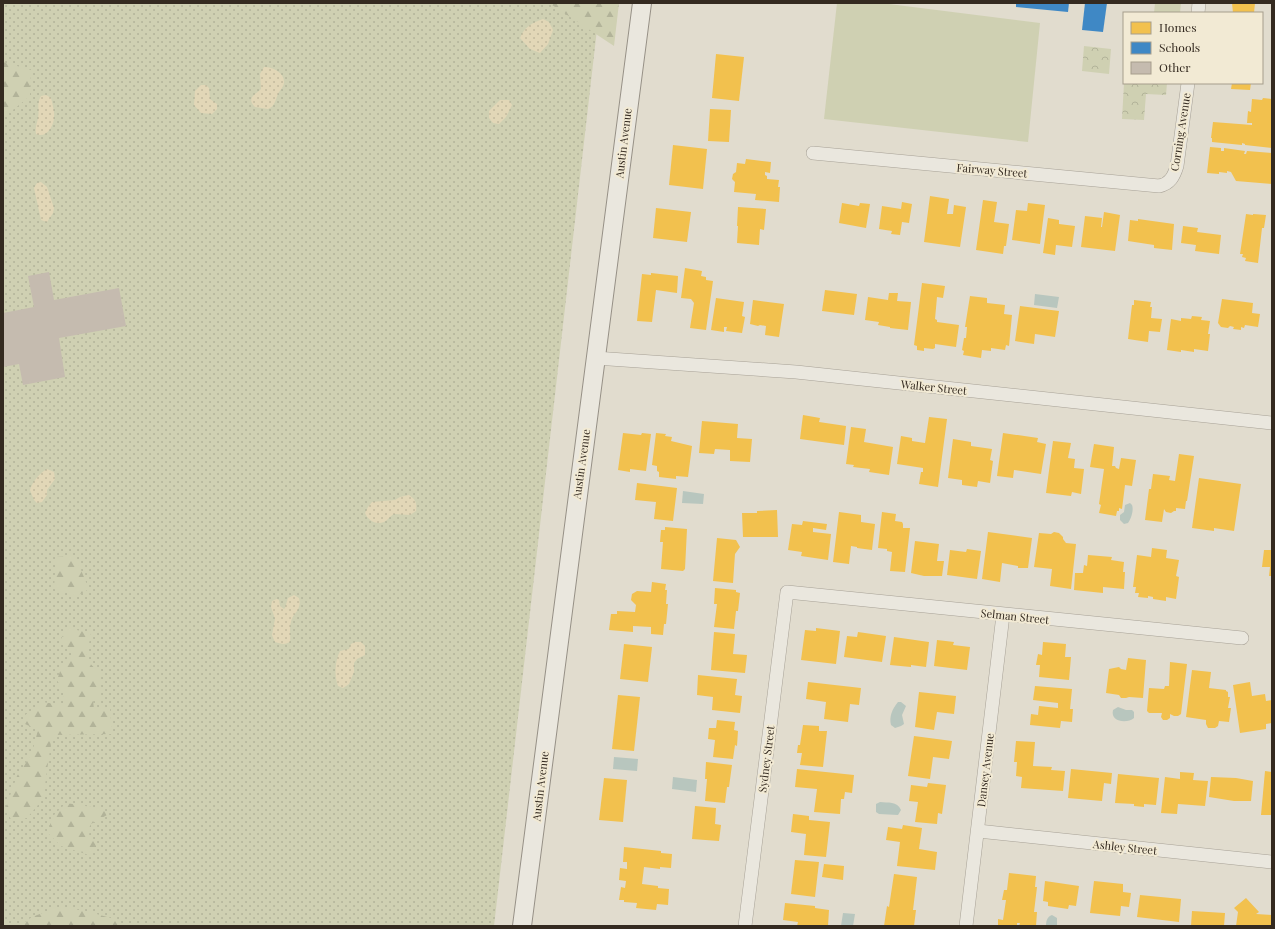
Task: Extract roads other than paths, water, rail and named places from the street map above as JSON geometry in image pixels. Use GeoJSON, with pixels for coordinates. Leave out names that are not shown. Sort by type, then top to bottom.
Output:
{"type":"FeatureCollection","features":[{"type":"Feature","properties":{"kind":"main road","name":"Austin Avenue"},"geometry":{"type":"LineString","coordinates":[[522,926],[642,3]]}},
{"type":"Feature","properties":{"kind":"street","name":"Corning Avenue"},"geometry":{"type":"LineString","coordinates":[[1170,181],[1175,174],[1177,166],[1188,84]]}},
{"type":"Feature","properties":{"kind":"street","name":"Fairway Street"},"geometry":{"type":"LineString","coordinates":[[813,153],[1159,186],[1170,181]]}},
{"type":"Feature","properties":{"kind":"street","name":"Walker Street"},"geometry":{"type":"LineString","coordinates":[[595,358],[796,372],[1272,423]]}},
{"type":"Feature","properties":{"kind":"street","name":"Selman Street"},"geometry":{"type":"LineString","coordinates":[[787,592],[1242,638]]}},
{"type":"Feature","properties":{"kind":"street","name":"Sydney Street"},"geometry":{"type":"LineString","coordinates":[[745,926],[787,592]]}},
{"type":"Feature","properties":{"kind":"street","name":"Dansey Avenue"},"geometry":{"type":"LineString","coordinates":[[966,926],[1003,615]]}},
{"type":"Feature","properties":{"kind":"street","name":"Ashley Street"},"geometry":{"type":"LineString","coordinates":[[978,831],[1272,862]]}}]}
